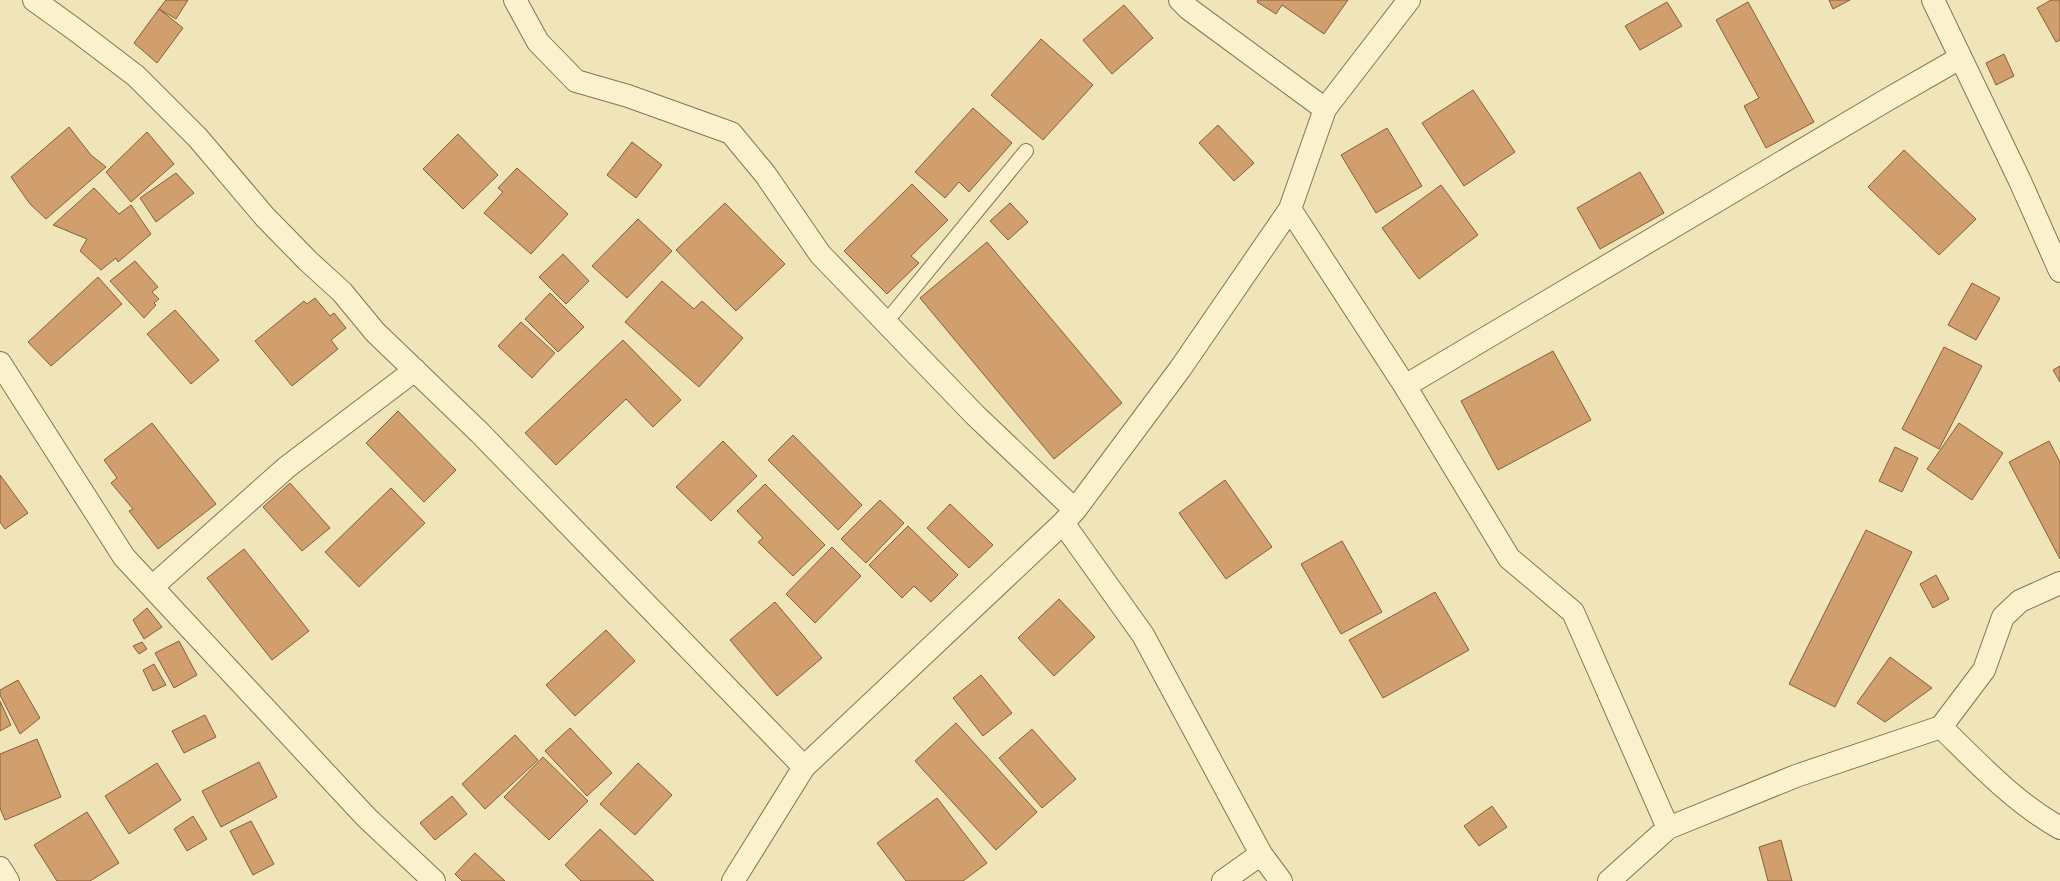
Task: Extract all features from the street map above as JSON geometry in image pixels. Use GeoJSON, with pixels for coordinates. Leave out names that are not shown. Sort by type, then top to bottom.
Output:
{"type":"FeatureCollection","features":[{"type":"Feature","properties":{"kind":"street"},"geometry":{"type":"LineString","coordinates":[[34,0],[136,76],[198,138],[265,217],[308,261],[342,292],[375,332],[480,433],[804,767]]}},
{"type":"Feature","properties":{"kind":"street"},"geometry":{"type":"LineString","coordinates":[[515,0],[538,42],[576,81],[628,96],[732,133],[765,174],[820,254],[975,415],[1069,517],[1142,635],[1261,854],[1281,881]]}},
{"type":"Feature","properties":{"kind":"street"},"geometry":{"type":"LineString","coordinates":[[1180,0],[1189,9],[1325,109]]}},
{"type":"Feature","properties":{"kind":"street"},"geometry":{"type":"LineString","coordinates":[[733,881],[804,767],[1069,517],[1180,369],[1290,209],[1325,109],[1410,0]]}},
{"type":"Feature","properties":{"kind":"street"},"geometry":{"type":"LineString","coordinates":[[1933,0],[2020,181],[2060,271]]}},
{"type":"Feature","properties":{"kind":"street"},"geometry":{"type":"LineString","coordinates":[[1405,386],[1885,100],[1960,58]]}},
{"type":"Feature","properties":{"kind":"street"},"geometry":{"type":"LineString","coordinates":[[1290,209],[1405,386],[1509,558],[1573,612],[1668,828]]}},
{"type":"Feature","properties":{"kind":"street"},"geometry":{"type":"LineString","coordinates":[[0,363],[124,557],[366,817],[434,881]]}},
{"type":"Feature","properties":{"kind":"street"},"geometry":{"type":"LineString","coordinates":[[152,587],[287,467],[414,370]]}},
{"type":"Feature","properties":{"kind":"street"},"geometry":{"type":"LineString","coordinates":[[1609,881],[1668,828],[1796,776],[1941,727],[1984,670],[2003,617],[2020,601],[2060,583]]}},
{"type":"Feature","properties":{"kind":"street"},"geometry":{"type":"LineString","coordinates":[[1941,727],[2018,800],[2036,815],[2060,828]]}},
{"type":"Feature","properties":{"kind":"street"},"geometry":{"type":"LineString","coordinates":[[1223,881],[1261,854]]}},
{"type":"Feature","properties":{"kind":"street"},"geometry":{"type":"LineString","coordinates":[[0,868],[8,881]]}},
{"type":"Feature","properties":{"kind":"lane"},"geometry":{"type":"LineString","coordinates":[[886,322],[1026,151]]}},
{"type":"Feature","properties":{"kind":"building"},"geometry":{"type":"Polygon","coordinates":[[[166,0],[188,0],[176,19],[159,9],[166,0]]]}},
{"type":"Feature","properties":{"kind":"building"},"geometry":{"type":"Polygon","coordinates":[[[1258,0],[1348,0],[1324,34],[1282,5],[1276,14],[1257,2],[1258,0]]]}},
{"type":"Feature","properties":{"kind":"building"},"geometry":{"type":"Polygon","coordinates":[[[1829,0],[1850,0],[1833,9],[1829,0]]]}},
{"type":"Feature","properties":{"kind":"building"},"geometry":{"type":"Polygon","coordinates":[[[2051,0],[2060,0],[2060,40],[2056,42],[2037,8],[2051,0]]]}},
{"type":"Feature","properties":{"kind":"building"},"geometry":{"type":"Polygon","coordinates":[[[1667,2],[1682,26],[1640,50],[1625,26],[1667,2]]]}},
{"type":"Feature","properties":{"kind":"building"},"geometry":{"type":"Polygon","coordinates":[[[1748,2],[1814,122],[1766,148],[1744,106],[1759,98],[1716,20],[1748,2]]]}},
{"type":"Feature","properties":{"kind":"building"},"geometry":{"type":"Polygon","coordinates":[[[1124,5],[1153,38],[1112,74],[1083,40],[1124,5]]]}},
{"type":"Feature","properties":{"kind":"building"},"geometry":{"type":"Polygon","coordinates":[[[159,9],[183,28],[157,63],[134,43],[159,9]]]}},
{"type":"Feature","properties":{"kind":"building"},"geometry":{"type":"Polygon","coordinates":[[[1041,39],[1093,85],[1043,140],[991,95],[1041,39]]]}},
{"type":"Feature","properties":{"kind":"building"},"geometry":{"type":"Polygon","coordinates":[[[2004,54],[2014,76],[1996,85],[1986,63],[2004,54]]]}},
{"type":"Feature","properties":{"kind":"building"},"geometry":{"type":"Polygon","coordinates":[[[1473,90],[1515,152],[1464,186],[1422,123],[1473,90]]]}},
{"type":"Feature","properties":{"kind":"building"},"geometry":{"type":"Polygon","coordinates":[[[973,108],[1012,143],[969,192],[959,182],[945,198],[915,172],[973,108]]]}},
{"type":"Feature","properties":{"kind":"building"},"geometry":{"type":"Polygon","coordinates":[[[1218,125],[1254,163],[1234,181],[1199,143],[1218,125]]]}},
{"type":"Feature","properties":{"kind":"building"},"geometry":{"type":"Polygon","coordinates":[[[69,127],[91,155],[106,167],[46,219],[30,204],[11,177],[69,127]]]}},
{"type":"Feature","properties":{"kind":"building"},"geometry":{"type":"Polygon","coordinates":[[[1387,128],[1422,186],[1376,213],[1341,155],[1387,128]]]}},
{"type":"Feature","properties":{"kind":"building"},"geometry":{"type":"Polygon","coordinates":[[[147,132],[174,164],[131,202],[106,172],[147,132]]]}},
{"type":"Feature","properties":{"kind":"building"},"geometry":{"type":"Polygon","coordinates":[[[458,134],[498,175],[463,209],[423,169],[458,134]]]}},
{"type":"Feature","properties":{"kind":"building"},"geometry":{"type":"Polygon","coordinates":[[[632,142],[662,165],[636,198],[607,175],[632,142]]]}},
{"type":"Feature","properties":{"kind":"building"},"geometry":{"type":"Polygon","coordinates":[[[1904,150],[1976,219],[1939,255],[1868,187],[1904,150]]]}},
{"type":"Feature","properties":{"kind":"building"},"geometry":{"type":"Polygon","coordinates":[[[517,168],[568,214],[531,254],[484,213],[503,192],[498,188],[517,168]]]}},
{"type":"Feature","properties":{"kind":"building"},"geometry":{"type":"Polygon","coordinates":[[[1640,172],[1664,213],[1600,249],[1577,208],[1640,172]]]}},
{"type":"Feature","properties":{"kind":"building"},"geometry":{"type":"Polygon","coordinates":[[[176,173],[194,193],[156,222],[140,198],[176,173]]]}},
{"type":"Feature","properties":{"kind":"building"},"geometry":{"type":"Polygon","coordinates":[[[912,184],[948,220],[911,256],[919,263],[887,294],[844,251],[912,184]]]}},
{"type":"Feature","properties":{"kind":"building"},"geometry":{"type":"Polygon","coordinates":[[[1441,185],[1478,235],[1419,279],[1382,228],[1441,185]]]}},
{"type":"Feature","properties":{"kind":"building"},"geometry":{"type":"Polygon","coordinates":[[[94,188],[119,214],[131,205],[151,234],[118,262],[116,258],[101,270],[80,251],[87,239],[53,225],[94,188]]]}},
{"type":"Feature","properties":{"kind":"building"},"geometry":{"type":"Polygon","coordinates":[[[725,203],[785,264],[736,311],[676,250],[725,203]]]}},
{"type":"Feature","properties":{"kind":"building"},"geometry":{"type":"Polygon","coordinates":[[[1010,203],[1028,222],[1008,240],[990,221],[1010,203]]]}},
{"type":"Feature","properties":{"kind":"building"},"geometry":{"type":"Polygon","coordinates":[[[638,219],[672,251],[627,298],[592,266],[638,219]]]}},
{"type":"Feature","properties":{"kind":"building"},"geometry":{"type":"Polygon","coordinates":[[[987,242],[1122,403],[1054,459],[920,298],[987,242]]]}},
{"type":"Feature","properties":{"kind":"building"},"geometry":{"type":"Polygon","coordinates":[[[563,254],[589,281],[566,304],[539,277],[563,254]]]}},
{"type":"Feature","properties":{"kind":"building"},"geometry":{"type":"Polygon","coordinates":[[[135,261],[158,287],[152,292],[159,299],[154,303],[156,305],[144,318],[110,281],[135,261]]]}},
{"type":"Feature","properties":{"kind":"building"},"geometry":{"type":"Polygon","coordinates":[[[98,277],[122,304],[51,366],[28,342],[98,277]]]}},
{"type":"Feature","properties":{"kind":"building"},"geometry":{"type":"Polygon","coordinates":[[[662,281],[694,309],[702,301],[743,338],[699,387],[625,322],[662,281]]]}},
{"type":"Feature","properties":{"kind":"building"},"geometry":{"type":"Polygon","coordinates":[[[1972,283],[2000,298],[1976,340],[1948,325],[1972,283]]]}},
{"type":"Feature","properties":{"kind":"building"},"geometry":{"type":"Polygon","coordinates":[[[550,293],[584,327],[558,352],[525,319],[550,293]]]}},
{"type":"Feature","properties":{"kind":"building"},"geometry":{"type":"Polygon","coordinates":[[[315,298],[330,316],[334,313],[346,328],[331,340],[338,349],[292,386],[255,341],[304,301],[307,304],[315,298]]]}},
{"type":"Feature","properties":{"kind":"building"},"geometry":{"type":"Polygon","coordinates":[[[175,310],[219,360],[191,384],[147,334],[175,310]]]}},
{"type":"Feature","properties":{"kind":"building"},"geometry":{"type":"Polygon","coordinates":[[[521,322],[555,353],[532,378],[498,346],[521,322]]]}},
{"type":"Feature","properties":{"kind":"building"},"geometry":{"type":"Polygon","coordinates":[[[623,340],[681,400],[653,427],[626,399],[556,465],[525,433],[623,340]]]}},
{"type":"Feature","properties":{"kind":"building"},"geometry":{"type":"Polygon","coordinates":[[[1944,347],[1982,366],[1939,449],[1902,429],[1944,347]]]}},
{"type":"Feature","properties":{"kind":"building"},"geometry":{"type":"Polygon","coordinates":[[[1553,351],[1591,420],[1498,470],[1461,401],[1553,351]]]}},
{"type":"Feature","properties":{"kind":"building"},"geometry":{"type":"Polygon","coordinates":[[[2060,366],[2060,382],[2053,370],[2060,366]]]}},
{"type":"Feature","properties":{"kind":"building"},"geometry":{"type":"Polygon","coordinates":[[[398,411],[456,470],[424,502],[366,443],[398,411]]]}},
{"type":"Feature","properties":{"kind":"building"},"geometry":{"type":"Polygon","coordinates":[[[152,423],[216,504],[158,549],[129,511],[133,509],[111,483],[117,478],[104,460],[152,423]]]}},
{"type":"Feature","properties":{"kind":"building"},"geometry":{"type":"Polygon","coordinates":[[[1959,423],[2003,453],[1972,500],[1927,469],[1959,423]]]}},
{"type":"Feature","properties":{"kind":"building"},"geometry":{"type":"Polygon","coordinates":[[[793,435],[862,505],[838,530],[768,460],[793,435]]]}},
{"type":"Feature","properties":{"kind":"building"},"geometry":{"type":"Polygon","coordinates":[[[723,441],[757,476],[711,521],[676,487],[723,441]]]}},
{"type":"Feature","properties":{"kind":"building"},"geometry":{"type":"Polygon","coordinates":[[[2049,441],[2060,462],[2060,559],[2009,462],[2049,441]]]}},
{"type":"Feature","properties":{"kind":"building"},"geometry":{"type":"Polygon","coordinates":[[[1895,447],[1918,458],[1902,492],[1879,481],[1895,447]]]}},
{"type":"Feature","properties":{"kind":"building"},"geometry":{"type":"Polygon","coordinates":[[[0,475],[28,513],[5,529],[0,522],[0,475]]]}},
{"type":"Feature","properties":{"kind":"building"},"geometry":{"type":"Polygon","coordinates":[[[1225,480],[1272,547],[1226,579],[1179,513],[1225,480]]]}},
{"type":"Feature","properties":{"kind":"building"},"geometry":{"type":"Polygon","coordinates":[[[290,483],[330,528],[302,551],[263,507],[290,483]]]}},
{"type":"Feature","properties":{"kind":"building"},"geometry":{"type":"Polygon","coordinates":[[[765,484],[825,545],[793,576],[758,542],[763,538],[737,511],[765,484]]]}},
{"type":"Feature","properties":{"kind":"building"},"geometry":{"type":"Polygon","coordinates":[[[391,488],[425,523],[359,587],[325,552],[391,488]]]}},
{"type":"Feature","properties":{"kind":"building"},"geometry":{"type":"Polygon","coordinates":[[[880,500],[904,523],[866,563],[841,539],[880,500]]]}},
{"type":"Feature","properties":{"kind":"building"},"geometry":{"type":"Polygon","coordinates":[[[950,504],[993,545],[969,568],[927,528],[950,504]]]}},
{"type":"Feature","properties":{"kind":"building"},"geometry":{"type":"Polygon","coordinates":[[[908,526],[958,575],[931,602],[914,586],[902,598],[869,565],[908,526]]]}},
{"type":"Feature","properties":{"kind":"building"},"geometry":{"type":"Polygon","coordinates":[[[1866,530],[1912,552],[1835,707],[1789,684],[1866,530]]]}},
{"type":"Feature","properties":{"kind":"building"},"geometry":{"type":"Polygon","coordinates":[[[1342,541],[1382,612],[1341,634],[1301,564],[1342,541]]]}},
{"type":"Feature","properties":{"kind":"building"},"geometry":{"type":"Polygon","coordinates":[[[832,547],[861,576],[815,623],[786,594],[832,547]]]}},
{"type":"Feature","properties":{"kind":"building"},"geometry":{"type":"Polygon","coordinates":[[[244,549],[309,631],[272,660],[207,578],[244,549]]]}},
{"type":"Feature","properties":{"kind":"building"},"geometry":{"type":"Polygon","coordinates":[[[1936,575],[1949,599],[1933,608],[1920,584],[1936,575]]]}},
{"type":"Feature","properties":{"kind":"building"},"geometry":{"type":"Polygon","coordinates":[[[1435,592],[1469,650],[1383,698],[1349,640],[1435,592]]]}},
{"type":"Feature","properties":{"kind":"building"},"geometry":{"type":"Polygon","coordinates":[[[1059,599],[1095,637],[1054,676],[1018,638],[1059,599]]]}},
{"type":"Feature","properties":{"kind":"building"},"geometry":{"type":"Polygon","coordinates":[[[775,602],[822,658],[777,696],[730,640],[775,602]]]}},
{"type":"Feature","properties":{"kind":"building"},"geometry":{"type":"Polygon","coordinates":[[[147,608],[162,627],[144,639],[133,620],[147,608]]]}},
{"type":"Feature","properties":{"kind":"building"},"geometry":{"type":"Polygon","coordinates":[[[606,630],[635,661],[575,716],[546,685],[606,630]]]}},
{"type":"Feature","properties":{"kind":"building"},"geometry":{"type":"Polygon","coordinates":[[[179,641],[197,675],[174,688],[155,653],[179,641]]]}},
{"type":"Feature","properties":{"kind":"building"},"geometry":{"type":"Polygon","coordinates":[[[142,642],[147,649],[139,654],[133,646],[142,642]]]}},
{"type":"Feature","properties":{"kind":"building"},"geometry":{"type":"Polygon","coordinates":[[[1890,657],[1932,688],[1885,722],[1857,703],[1890,657]]]}},
{"type":"Feature","properties":{"kind":"building"},"geometry":{"type":"Polygon","coordinates":[[[154,664],[166,685],[153,691],[143,670],[154,664]]]}},
{"type":"Feature","properties":{"kind":"building"},"geometry":{"type":"Polygon","coordinates":[[[981,675],[1012,713],[983,736],[953,698],[981,675]]]}},
{"type":"Feature","properties":{"kind":"building"},"geometry":{"type":"Polygon","coordinates":[[[18,680],[40,718],[20,734],[0,695],[0,690],[18,680]]]}},
{"type":"Feature","properties":{"kind":"building"},"geometry":{"type":"Polygon","coordinates":[[[0,701],[11,725],[0,731],[0,701]]]}},
{"type":"Feature","properties":{"kind":"building"},"geometry":{"type":"Polygon","coordinates":[[[205,715],[216,737],[184,753],[172,731],[205,715]]]}},
{"type":"Feature","properties":{"kind":"building"},"geometry":{"type":"Polygon","coordinates":[[[956,723],[1037,812],[996,850],[915,761],[956,723]]]}},
{"type":"Feature","properties":{"kind":"building"},"geometry":{"type":"Polygon","coordinates":[[[570,728],[612,773],[587,796],[545,751],[570,728]]]}},
{"type":"Feature","properties":{"kind":"building"},"geometry":{"type":"Polygon","coordinates":[[[1032,729],[1076,779],[1042,808],[999,758],[1032,729]]]}},
{"type":"Feature","properties":{"kind":"building"},"geometry":{"type":"Polygon","coordinates":[[[515,735],[538,760],[485,809],[462,784],[515,735]]]}},
{"type":"Feature","properties":{"kind":"building"},"geometry":{"type":"Polygon","coordinates":[[[37,739],[61,797],[5,820],[0,808],[0,754],[37,739]]]}},
{"type":"Feature","properties":{"kind":"building"},"geometry":{"type":"Polygon","coordinates":[[[543,757],[588,801],[549,840],[504,797],[543,757]]]}},
{"type":"Feature","properties":{"kind":"building"},"geometry":{"type":"Polygon","coordinates":[[[259,762],[277,797],[221,827],[202,791],[259,762]]]}},
{"type":"Feature","properties":{"kind":"building"},"geometry":{"type":"Polygon","coordinates":[[[157,763],[181,800],[129,834],[105,796],[157,763]]]}},
{"type":"Feature","properties":{"kind":"building"},"geometry":{"type":"Polygon","coordinates":[[[638,763],[672,795],[635,835],[600,804],[638,763]]]}},
{"type":"Feature","properties":{"kind":"building"},"geometry":{"type":"Polygon","coordinates":[[[452,796],[467,814],[435,840],[420,823],[452,796]]]}},
{"type":"Feature","properties":{"kind":"building"},"geometry":{"type":"Polygon","coordinates":[[[937,798],[987,863],[963,881],[906,881],[877,843],[937,798]]]}},
{"type":"Feature","properties":{"kind":"building"},"geometry":{"type":"Polygon","coordinates":[[[1492,806],[1507,827],[1479,846],[1464,826],[1492,806]]]}},
{"type":"Feature","properties":{"kind":"building"},"geometry":{"type":"Polygon","coordinates":[[[87,812],[119,863],[90,881],[57,881],[34,845],[87,812]]]}},
{"type":"Feature","properties":{"kind":"building"},"geometry":{"type":"Polygon","coordinates":[[[193,816],[207,839],[187,851],[174,829],[193,816]]]}},
{"type":"Feature","properties":{"kind":"building"},"geometry":{"type":"Polygon","coordinates":[[[251,821],[274,864],[253,875],[230,831],[251,821]]]}},
{"type":"Feature","properties":{"kind":"building"},"geometry":{"type":"Polygon","coordinates":[[[600,829],[654,881],[581,881],[565,865],[600,829]]]}},
{"type":"Feature","properties":{"kind":"building"},"geometry":{"type":"Polygon","coordinates":[[[1781,840],[1792,881],[1768,881],[1759,847],[1781,840]]]}},
{"type":"Feature","properties":{"kind":"building"},"geometry":{"type":"Polygon","coordinates":[[[475,853],[505,881],[462,881],[455,874],[475,853]]]}}]}
